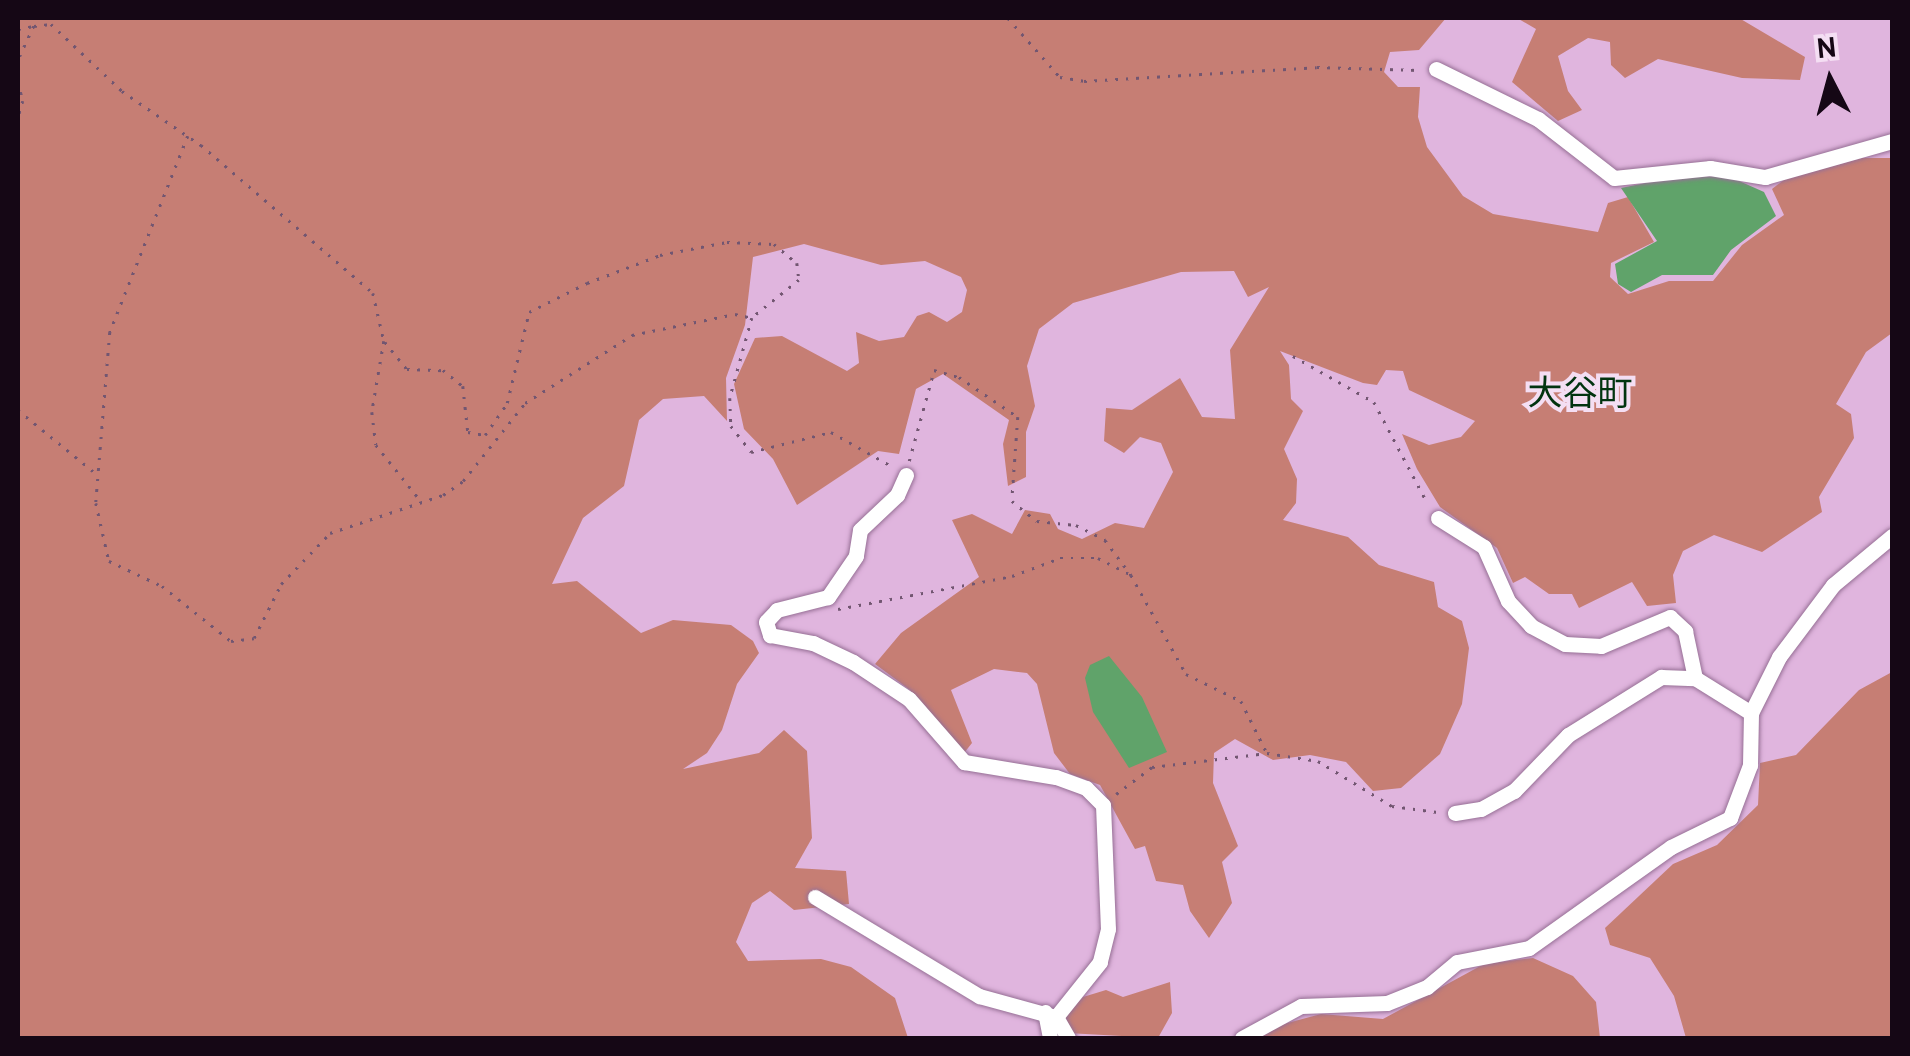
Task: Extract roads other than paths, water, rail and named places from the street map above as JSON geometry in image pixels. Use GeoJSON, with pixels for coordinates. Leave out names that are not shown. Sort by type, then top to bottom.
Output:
{"type":"FeatureCollection","features":[{"type":"Feature","properties":{"kind":"street"},"geometry":{"type":"LineString","coordinates":[[1436,68],[1538,119],[1614,178],[1710,168],[1766,176],[1892,140]]}},
{"type":"Feature","properties":{"kind":"street"},"geometry":{"type":"LineString","coordinates":[[906,475],[897,495],[860,530],[856,556],[828,597],[777,610],[766,622],[770,635],[813,644],[853,662],[909,699],[964,762],[1056,777],[1086,788],[1103,805],[1108,929],[1100,962],[1050,1015],[1050,1038]]}},
{"type":"Feature","properties":{"kind":"street"},"geometry":{"type":"LineString","coordinates":[[1438,518],[1484,547],[1508,601],[1531,626],[1565,644],[1601,646],[1670,617],[1685,631],[1695,678]]}},
{"type":"Feature","properties":{"kind":"street"},"geometry":{"type":"LineString","coordinates":[[1242,1038],[1301,1006],[1387,1003],[1427,987],[1457,962],[1529,948],[1565,927],[1671,847],[1730,818],[1750,765],[1751,713],[1779,657],[1833,585],[1892,536]]}},
{"type":"Feature","properties":{"kind":"street"},"geometry":{"type":"LineString","coordinates":[[1455,813],[1482,810],[1514,791],[1568,734],[1660,677],[1695,678],[1751,713]]}},
{"type":"Feature","properties":{"kind":"street"},"geometry":{"type":"LineString","coordinates":[[815,897],[978,996],[1050,1015],[1068,1038]]}},
{"type":"Feature","properties":{"kind":"district","name":"大谷町"},"geometry":{"type":"Point","coordinates":[1580,396]}}]}
